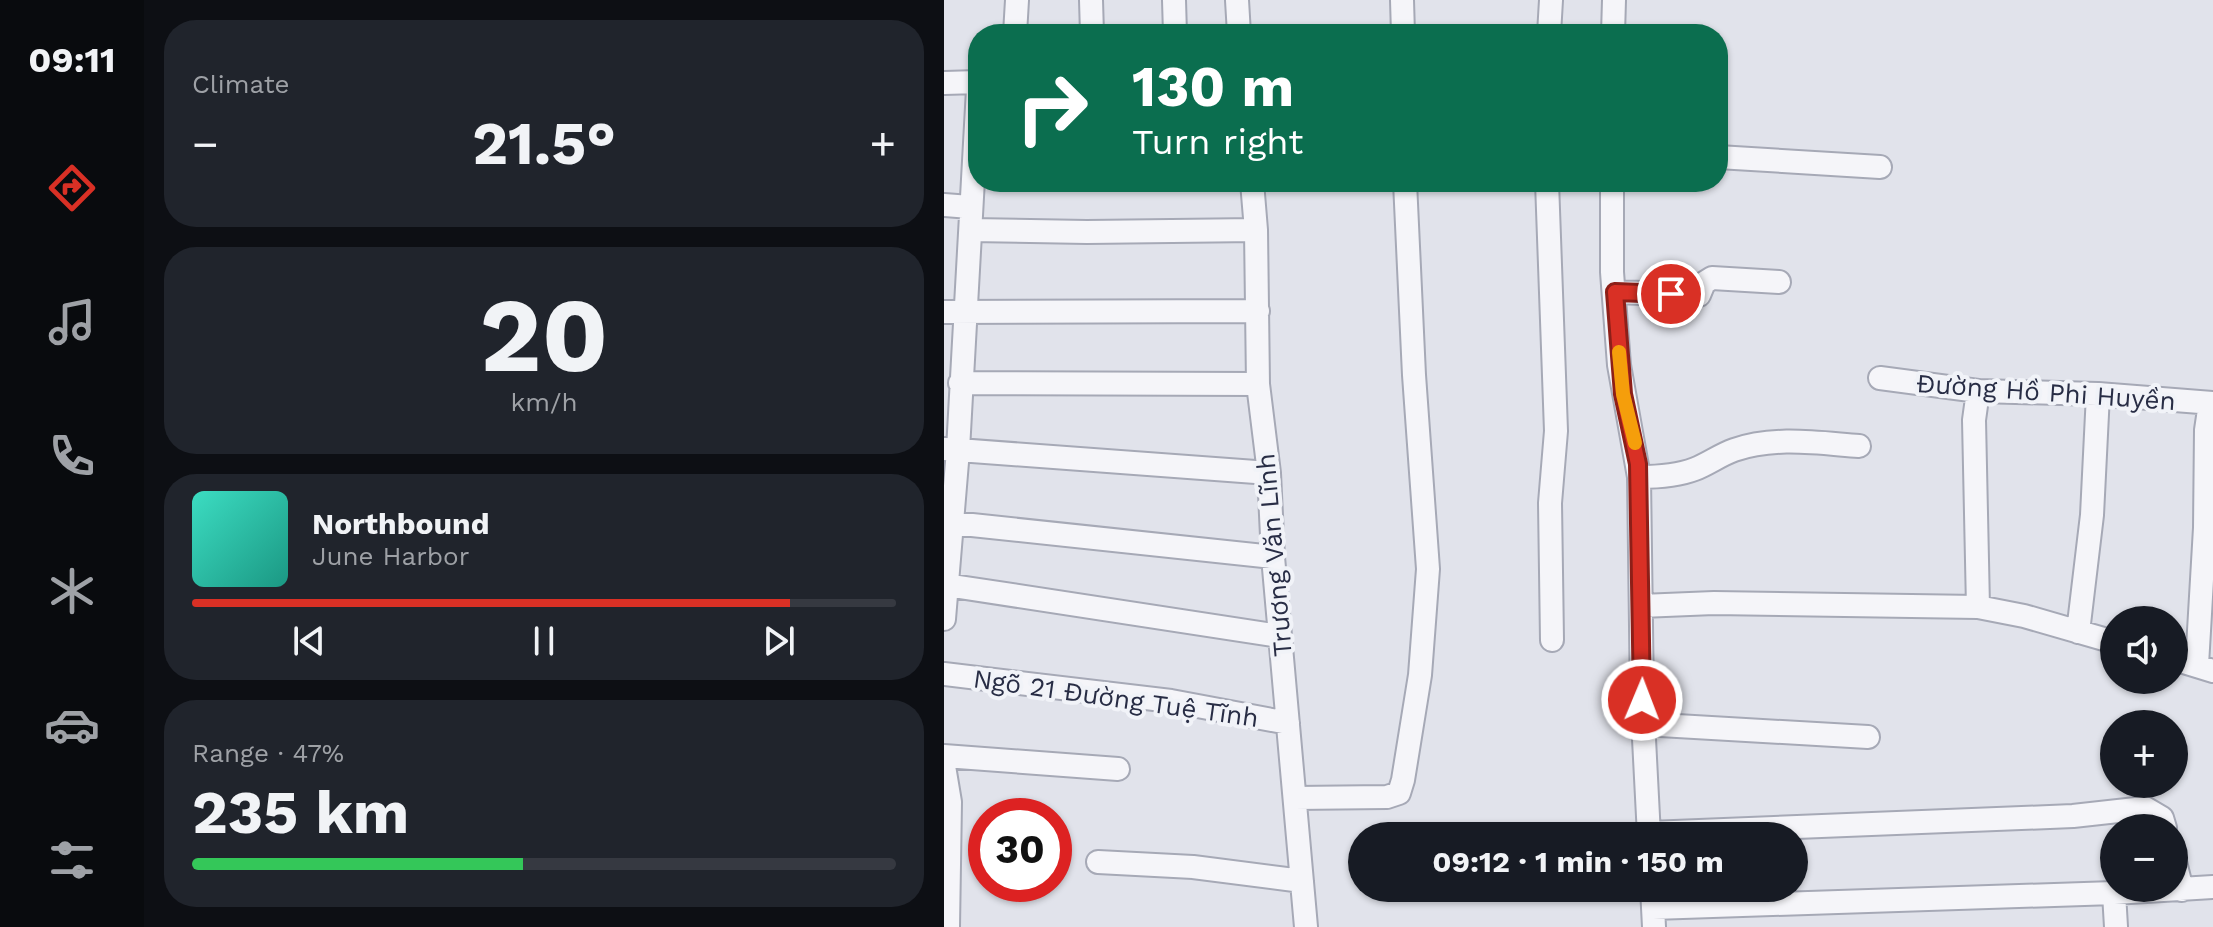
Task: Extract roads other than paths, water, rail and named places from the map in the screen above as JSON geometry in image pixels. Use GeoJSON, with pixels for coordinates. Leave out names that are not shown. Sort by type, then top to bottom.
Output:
{"type":"FeatureCollection","features":[{"type":"Feature","properties":{"kind":"street"},"geometry":{"type":"LineString","coordinates":[[1016,24],[1017,0]]}},
{"type":"Feature","properties":{"kind":"street"},"geometry":{"type":"LineString","coordinates":[[1091,0],[1092,24]]}},
{"type":"Feature","properties":{"kind":"street"},"geometry":{"type":"LineString","coordinates":[[1174,0],[1175,24]]}},
{"type":"Feature","properties":{"kind":"street"},"geometry":{"type":"LineString","coordinates":[[1237,0],[1238,24]]}},
{"type":"Feature","properties":{"kind":"street"},"geometry":{"type":"LineString","coordinates":[[1402,0],[1403,24]]}},
{"type":"Feature","properties":{"kind":"street"},"geometry":{"type":"LineString","coordinates":[[1550,24],[1551,0]]}},
{"type":"Feature","properties":{"kind":"street"},"geometry":{"type":"LineString","coordinates":[[1613,24],[1614,0]]}},
{"type":"Feature","properties":{"kind":"street"},"geometry":{"type":"LineString","coordinates":[[944,83],[968,82]]}},
{"type":"Feature","properties":{"kind":"street"},"geometry":{"type":"LineString","coordinates":[[1728,158],[1880,167]]}},
{"type":"Feature","properties":{"kind":"street"},"geometry":{"type":"LineString","coordinates":[[944,619],[953,523],[951,449],[960,383],[955,313],[972,192]]}},
{"type":"Feature","properties":{"kind":"street","name":"Trương Văn Lĩnh"},"geometry":{"type":"LineString","coordinates":[[1253,192],[1258,384],[1269,473],[1273,557],[1306,927]]}},
{"type":"Feature","properties":{"kind":"street"},"geometry":{"type":"LineString","coordinates":[[1295,798],[1387,797],[1399,793],[1403,780],[1420,675],[1428,569],[1414,375],[1405,192]]}},
{"type":"Feature","properties":{"kind":"street"},"geometry":{"type":"LineString","coordinates":[[1547,192],[1556,431],[1550,503],[1552,640]]}},
{"type":"Feature","properties":{"kind":"street"},"geometry":{"type":"LineString","coordinates":[[1612,192],[1612,272],[1619,365],[1639,477],[1643,724],[1648,822]]}},
{"type":"Feature","properties":{"kind":"street"},"geometry":{"type":"LineString","coordinates":[[944,205],[970,218],[1087,232],[1256,230]]}},
{"type":"Feature","properties":{"kind":"street"},"geometry":{"type":"LineString","coordinates":[[1615,292],[1699,295],[1704,283],[1712,278],[1779,282]]}},
{"type":"Feature","properties":{"kind":"street"},"geometry":{"type":"LineString","coordinates":[[955,313],[1258,311]]}},
{"type":"Feature","properties":{"kind":"street","name":"Đường Hồ Phi Huyền"},"geometry":{"type":"LineString","coordinates":[[1880,378],[1978,391],[2098,394],[2212,403]]}},
{"type":"Feature","properties":{"kind":"street"},"geometry":{"type":"LineString","coordinates":[[960,383],[1258,384]]}},
{"type":"Feature","properties":{"kind":"street"},"geometry":{"type":"LineString","coordinates":[[1978,391],[1974,420],[1978,607]]}},
{"type":"Feature","properties":{"kind":"street"},"geometry":{"type":"LineString","coordinates":[[2078,632],[2092,515],[2098,394]]}},
{"type":"Feature","properties":{"kind":"street"},"geometry":{"type":"LineString","coordinates":[[2205,668],[2197,630],[2205,528],[2206,430],[2212,403]]}},
{"type":"Feature","properties":{"kind":"street"},"geometry":{"type":"LineString","coordinates":[[1639,477],[1669,476],[1694,469],[1733,450],[1757,444],[1787,441],[1859,446]]}},
{"type":"Feature","properties":{"kind":"street"},"geometry":{"type":"LineString","coordinates":[[951,449],[1269,473]]}},
{"type":"Feature","properties":{"kind":"street"},"geometry":{"type":"LineString","coordinates":[[953,523],[1273,557]]}},
{"type":"Feature","properties":{"kind":"street"},"geometry":{"type":"LineString","coordinates":[[946,585],[1280,636]]}},
{"type":"Feature","properties":{"kind":"street"},"geometry":{"type":"LineString","coordinates":[[1641,606],[1714,603],[1978,607],[2024,616],[2100,638]]}},
{"type":"Feature","properties":{"kind":"street","name":"Ngõ 21 Đường Tuệ Tĩnh"},"geometry":{"type":"LineString","coordinates":[[944,674],[1171,701],[1288,723]]}},
{"type":"Feature","properties":{"kind":"street"},"geometry":{"type":"LineString","coordinates":[[1643,724],[1868,737]]}},
{"type":"Feature","properties":{"kind":"street"},"geometry":{"type":"LineString","coordinates":[[944,756],[1118,769]]}},
{"type":"Feature","properties":{"kind":"street"},"geometry":{"type":"LineString","coordinates":[[944,766],[950,802],[948,927]]}},
{"type":"Feature","properties":{"kind":"street"},"geometry":{"type":"LineString","coordinates":[[1808,827],[2073,816],[2145,808],[2155,814]]}},
{"type":"Feature","properties":{"kind":"street"},"geometry":{"type":"LineString","coordinates":[[1098,862],[1193,867],[1302,881]]}},
{"type":"Feature","properties":{"kind":"street"},"geometry":{"type":"LineString","coordinates":[[2188,889],[2213,887]]}},
{"type":"Feature","properties":{"kind":"street"},"geometry":{"type":"LineString","coordinates":[[1653,908],[2100,893]]}},
{"type":"Feature","properties":{"kind":"street"},"geometry":{"type":"LineString","coordinates":[[2115,902],[2116,927]]}}]}
